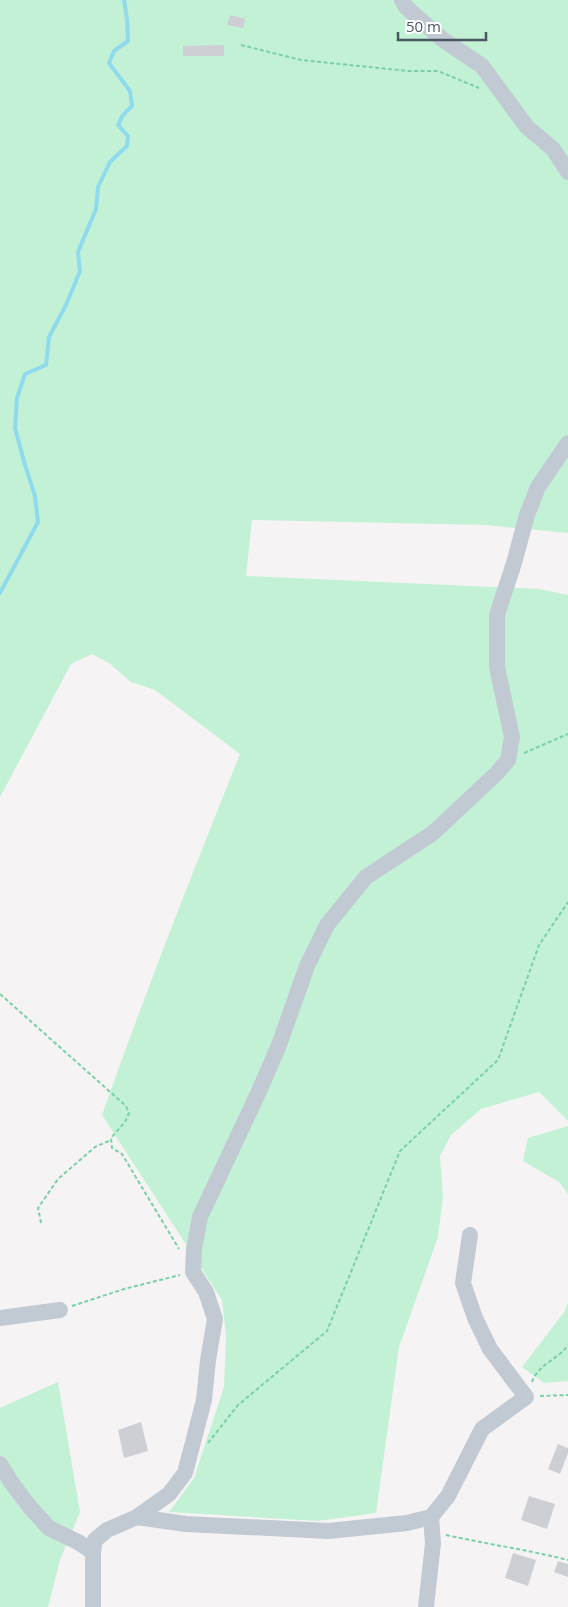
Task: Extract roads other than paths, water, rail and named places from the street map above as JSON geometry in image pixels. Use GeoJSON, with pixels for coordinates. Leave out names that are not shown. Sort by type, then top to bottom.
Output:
{"type":"FeatureCollection","features":[{"type":"Feature","properties":{"kind":"street"},"geometry":{"type":"LineString","coordinates":[[402,0],[406,6],[442,39],[482,66],[528,127],[554,149],[568,172]]}},
{"type":"Feature","properties":{"kind":"street"},"geometry":{"type":"LineString","coordinates":[[93,1607],[95,1540],[107,1530],[137,1517],[169,1494],[185,1473],[204,1400],[215,1319],[206,1292],[193,1272],[194,1249],[200,1217],[260,1089],[279,1045],[307,966],[327,925],[366,877],[433,833],[498,772],[508,760],[512,737],[497,667],[497,615],[514,564],[527,515],[538,487],[568,443]]}},
{"type":"Feature","properties":{"kind":"street"},"geometry":{"type":"LineString","coordinates":[[426,1607],[433,1543],[432,1524],[482,1429],[526,1396],[490,1349],[475,1318],[464,1283],[470,1234]]}},
{"type":"Feature","properties":{"kind":"street"},"geometry":{"type":"LineString","coordinates":[[0,1318],[60,1310]]}},
{"type":"Feature","properties":{"kind":"street"},"geometry":{"type":"LineString","coordinates":[[0,1464],[10,1482],[49,1528],[94,1552]]}},
{"type":"Feature","properties":{"kind":"street"},"geometry":{"type":"LineString","coordinates":[[137,1517],[186,1524],[328,1531],[407,1523],[432,1524]]}},
{"type":"Feature","properties":{"kind":"waterway"},"geometry":{"type":"LineString","coordinates":[[0,593],[38,522],[35,496],[15,428],[17,398],[25,374],[46,365],[49,337],[66,305],[80,271],[78,252],[96,209],[98,187],[110,162],[127,146],[128,136],[118,125],[123,115],[132,106],[130,91],[109,63],[114,51],[128,41],[124,0]]}}]}
